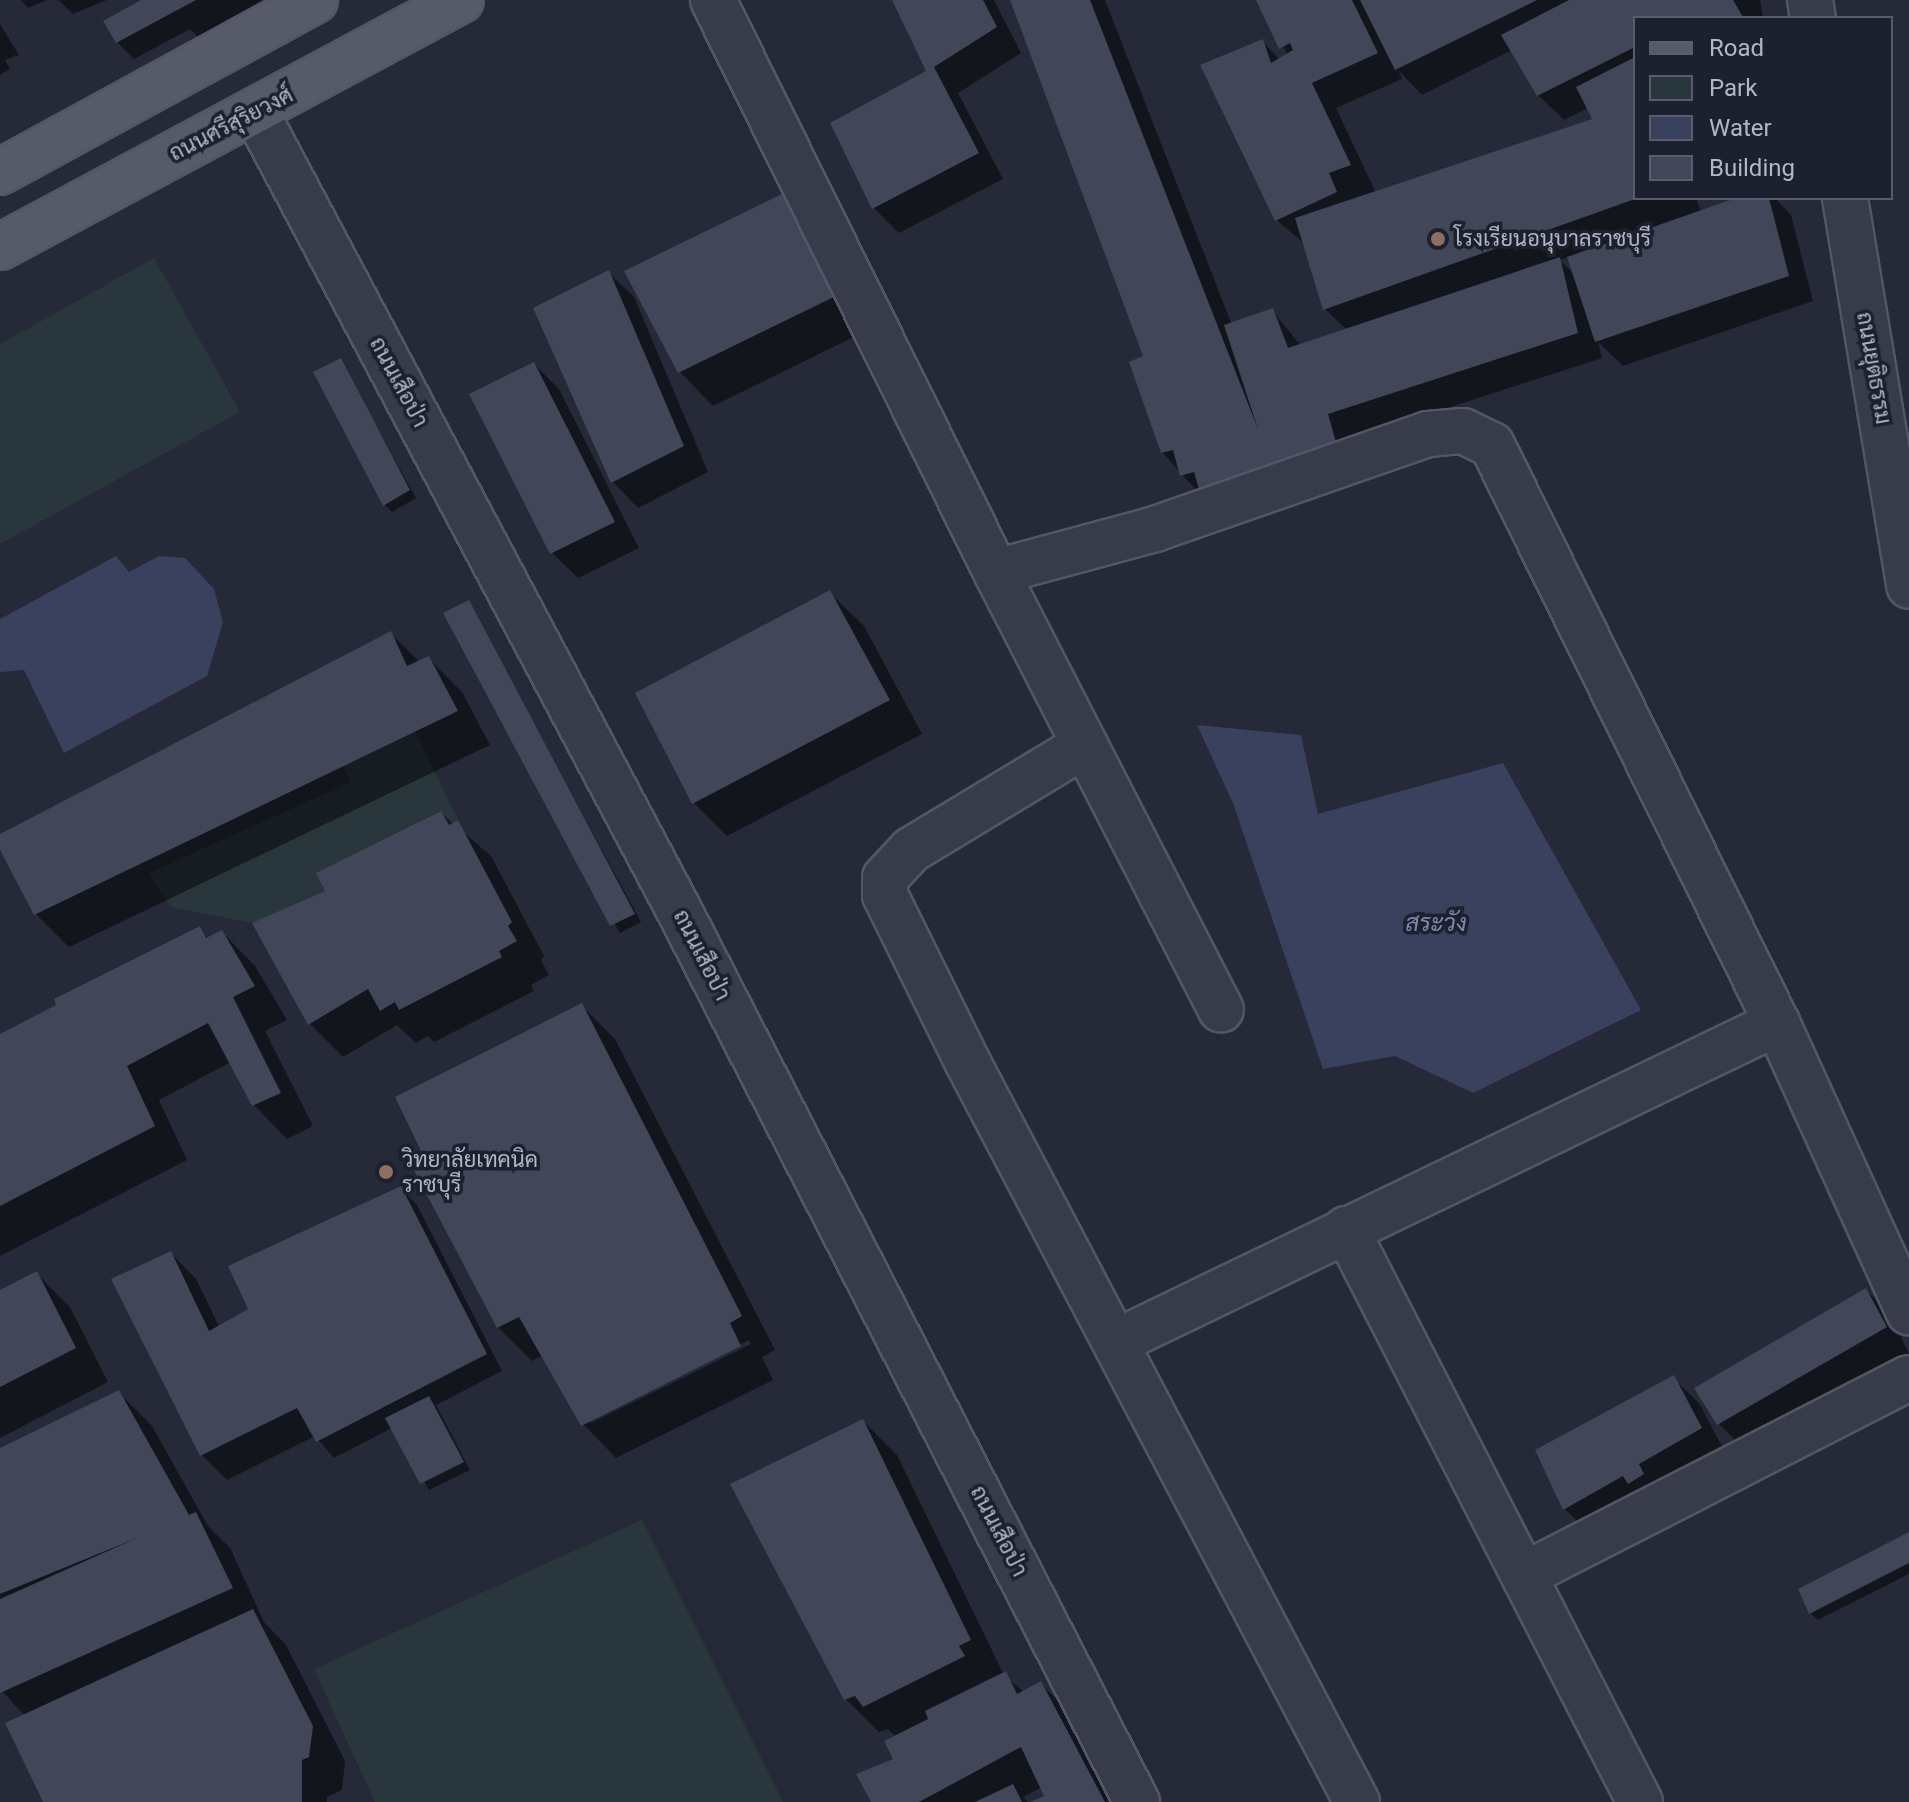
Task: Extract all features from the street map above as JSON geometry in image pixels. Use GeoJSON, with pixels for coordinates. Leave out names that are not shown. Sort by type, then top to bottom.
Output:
{"type":"FeatureCollection","features":[{"type":"Feature","properties":{"kind":"main road","name":"ถนนศรีสุริยวงศ์"},"geometry":{"type":"LineString","coordinates":[[0,247],[256,113],[461,0]]}},
{"type":"Feature","properties":{"kind":"main road"},"geometry":{"type":"LineString","coordinates":[[0,172],[225,54],[300,3]]}},
{"type":"Feature","properties":{"kind":"main road"},"geometry":{"type":"LineString","coordinates":[[225,54],[256,113]]}},
{"type":"Feature","properties":{"kind":"street"},"geometry":{"type":"LineString","coordinates":[[713,0],[996,572],[1221,1010]]}},
{"type":"Feature","properties":{"kind":"street","name":"ถนนเสือป่า"},"geometry":{"type":"LineString","coordinates":[[256,113],[682,916],[1137,1802]]}},
{"type":"Feature","properties":{"kind":"street","name":"ถนนยุติธรรม"},"geometry":{"type":"LineString","coordinates":[[1845,200],[1909,586]]}},
{"type":"Feature","properties":{"kind":"street"},"geometry":{"type":"LineString","coordinates":[[996,572],[1155,529],[1428,434],[1463,431],[1492,445],[1777,1023],[1909,1312]]}},
{"type":"Feature","properties":{"kind":"street"},"geometry":{"type":"LineString","coordinates":[[1085,745],[911,850],[885,878],[885,895],[968,1063],[1118,1341],[1357,1802]]}},
{"type":"Feature","properties":{"kind":"street"},"geometry":{"type":"LineString","coordinates":[[1118,1341],[1777,1023]]}},
{"type":"Feature","properties":{"kind":"street"},"geometry":{"type":"LineString","coordinates":[[1346,1229],[1640,1802]]}},
{"type":"Feature","properties":{"kind":"street"},"geometry":{"type":"LineString","coordinates":[[1524,1575],[1909,1378]]}},
{"type":"Feature","properties":{"kind":"green space"},"geometry":{"type":"Polygon","coordinates":[[[154,258],[240,412],[0,544],[0,344],[154,258]]]}},
{"type":"Feature","properties":{"kind":"green space"},"geometry":{"type":"Polygon","coordinates":[[[415,731],[458,820],[449,825],[440,811],[317,873],[325,891],[252,923],[171,907],[149,873],[351,782],[343,766],[415,731]]]}},
{"type":"Feature","properties":{"kind":"green space"},"geometry":{"type":"Polygon","coordinates":[[[642,1520],[783,1802],[375,1802],[314,1669],[642,1520]]]}},
{"type":"Feature","properties":{"kind":"water"},"geometry":{"type":"Polygon","coordinates":[[[116,556],[129,572],[159,556],[185,558],[214,589],[223,622],[207,676],[64,753],[24,670],[0,672],[0,619],[116,556]]]}},
{"type":"Feature","properties":{"kind":"water","name":"สระวัง"},"geometry":{"type":"Polygon","coordinates":[[[1197,725],[1301,735],[1318,814],[1503,763],[1641,1010],[1473,1093],[1395,1056],[1323,1069],[1233,803],[1197,725]]]}},
{"type":"Feature","properties":{"kind":"building"},"geometry":{"type":"Polygon","coordinates":[[[141,0],[196,0],[116,43],[103,21],[141,0]]]}},
{"type":"Feature","properties":{"kind":"building"},"geometry":{"type":"Polygon","coordinates":[[[892,0],[983,0],[997,27],[934,67],[979,153],[872,209],[830,123],[926,71],[892,0]]]}},
{"type":"Feature","properties":{"kind":"building"},"geometry":{"type":"Polygon","coordinates":[[[1010,0],[1090,0],[1258,429],[1224,325],[1273,308],[1288,348],[1560,257],[1578,333],[1328,414],[1339,453],[1203,503],[1194,472],[1180,476],[1173,450],[1161,453],[1129,362],[1143,356],[1010,0]]]}},
{"type":"Feature","properties":{"kind":"building"},"geometry":{"type":"Polygon","coordinates":[[[1256,0],[1352,0],[1378,53],[1312,83],[1351,165],[1329,173],[1337,192],[1275,221],[1200,65],[1263,39],[1271,63],[1293,50],[1290,43],[1279,49],[1256,0]]]}},
{"type":"Feature","properties":{"kind":"building"},"geometry":{"type":"Polygon","coordinates":[[[1360,0],[1537,0],[1395,70],[1360,0]]]}},
{"type":"Feature","properties":{"kind":"building"},"geometry":{"type":"Polygon","coordinates":[[[1569,0],[1733,0],[1742,16],[1633,16],[1633,48],[1537,96],[1501,35],[1569,0]]]}},
{"type":"Feature","properties":{"kind":"building"},"geometry":{"type":"Polygon","coordinates":[[[1633,58],[1633,200],[1323,310],[1295,218],[1592,119],[1576,87],[1633,58]]]}},
{"type":"Feature","properties":{"kind":"building"},"geometry":{"type":"Polygon","coordinates":[[[786,192],[838,295],[678,373],[624,271],[786,192]]]}},
{"type":"Feature","properties":{"kind":"building"},"geometry":{"type":"Polygon","coordinates":[[[1730,200],[1770,200],[1789,276],[1595,342],[1567,257],[1730,200]]]}},
{"type":"Feature","properties":{"kind":"building"},"geometry":{"type":"Polygon","coordinates":[[[609,270],[684,446],[611,483],[533,308],[609,270]]]}},
{"type":"Feature","properties":{"kind":"building"},"geometry":{"type":"Polygon","coordinates":[[[341,358],[410,490],[383,506],[313,372],[341,358]]]}},
{"type":"Feature","properties":{"kind":"building"},"geometry":{"type":"Polygon","coordinates":[[[534,362],[615,522],[550,554],[469,394],[534,362]]]}},
{"type":"Feature","properties":{"kind":"building"},"geometry":{"type":"Polygon","coordinates":[[[830,590],[890,700],[692,804],[635,693],[830,590]]]}},
{"type":"Feature","properties":{"kind":"building"},"geometry":{"type":"Polygon","coordinates":[[[469,600],[635,914],[610,926],[443,613],[469,600]]]}},
{"type":"Feature","properties":{"kind":"building"},"geometry":{"type":"Polygon","coordinates":[[[391,631],[407,666],[429,656],[458,711],[34,915],[0,850],[0,834],[391,631]]]}},
{"type":"Feature","properties":{"kind":"building"},"geometry":{"type":"Polygon","coordinates":[[[441,811],[449,825],[458,820],[512,922],[508,926],[517,941],[499,951],[502,957],[399,1010],[395,1002],[380,1011],[368,989],[308,1025],[252,923],[325,891],[316,873],[441,811]]]}},
{"type":"Feature","properties":{"kind":"building"},"geometry":{"type":"Polygon","coordinates":[[[200,926],[206,938],[222,930],[255,986],[233,997],[281,1093],[252,1106],[208,1023],[127,1066],[155,1126],[0,1206],[0,1034],[56,1005],[54,999],[200,926]]]}},
{"type":"Feature","properties":{"kind":"building"},"geometry":{"type":"Polygon","coordinates":[[[582,1003],[742,1316],[730,1323],[741,1346],[581,1426],[519,1317],[497,1328],[409,1161],[422,1153],[395,1097],[582,1003]]]}},
{"type":"Feature","properties":{"kind":"building"},"geometry":{"type":"Polygon","coordinates":[[[401,1186],[487,1354],[316,1442],[297,1408],[200,1456],[111,1279],[171,1251],[209,1331],[248,1309],[228,1266],[401,1186]]]}},
{"type":"Feature","properties":{"kind":"building"},"geometry":{"type":"Polygon","coordinates":[[[37,1271],[76,1348],[0,1387],[0,1290],[37,1271]]]}},
{"type":"Feature","properties":{"kind":"building"},"geometry":{"type":"Polygon","coordinates":[[[1866,1288],[1887,1327],[1717,1425],[1694,1388],[1866,1288]]]}},
{"type":"Feature","properties":{"kind":"building"},"geometry":{"type":"Polygon","coordinates":[[[1674,1375],[1702,1428],[1639,1464],[1644,1474],[1628,1484],[1623,1476],[1563,1510],[1535,1450],[1674,1375]]]}},
{"type":"Feature","properties":{"kind":"building"},"geometry":{"type":"Polygon","coordinates":[[[119,1390],[189,1515],[196,1512],[233,1588],[0,1693],[0,1599],[137,1538],[0,1594],[0,1448],[119,1390]]]}},
{"type":"Feature","properties":{"kind":"building"},"geometry":{"type":"Polygon","coordinates":[[[429,1396],[464,1462],[420,1484],[385,1418],[429,1396]]]}},
{"type":"Feature","properties":{"kind":"building"},"geometry":{"type":"Polygon","coordinates":[[[863,1419],[971,1640],[959,1646],[965,1656],[863,1707],[855,1696],[844,1700],[730,1484],[863,1419]]]}},
{"type":"Feature","properties":{"kind":"building"},"geometry":{"type":"Polygon","coordinates":[[[1909,1532],[1909,1563],[1809,1614],[1798,1589],[1909,1532]]]}},
{"type":"Feature","properties":{"kind":"building"},"geometry":{"type":"Polygon","coordinates":[[[253,1609],[313,1726],[309,1757],[302,1760],[302,1802],[43,1802],[5,1723],[253,1609]]]}},
{"type":"Feature","properties":{"kind":"building"},"geometry":{"type":"Polygon","coordinates":[[[1006,1671],[1017,1694],[1041,1681],[1105,1802],[1030,1802],[1044,1796],[1021,1747],[919,1802],[871,1802],[856,1774],[893,1759],[884,1741],[928,1719],[925,1711],[1006,1671]]]}},
{"type":"Feature","properties":{"kind":"building"},"geometry":{"type":"Polygon","coordinates":[[[1013,1784],[1022,1802],[975,1802],[1013,1784]]]}},
{"type":"Feature","properties":{"kind":"place","name":"โรงเรียนอนุบาลราชบุรี"},"geometry":{"type":"Point","coordinates":[1438,239]}},
{"type":"Feature","properties":{"kind":"place","name":"วิทยาลัยเทคนิค ราชบุรี"},"geometry":{"type":"Point","coordinates":[386,1172]}}]}
